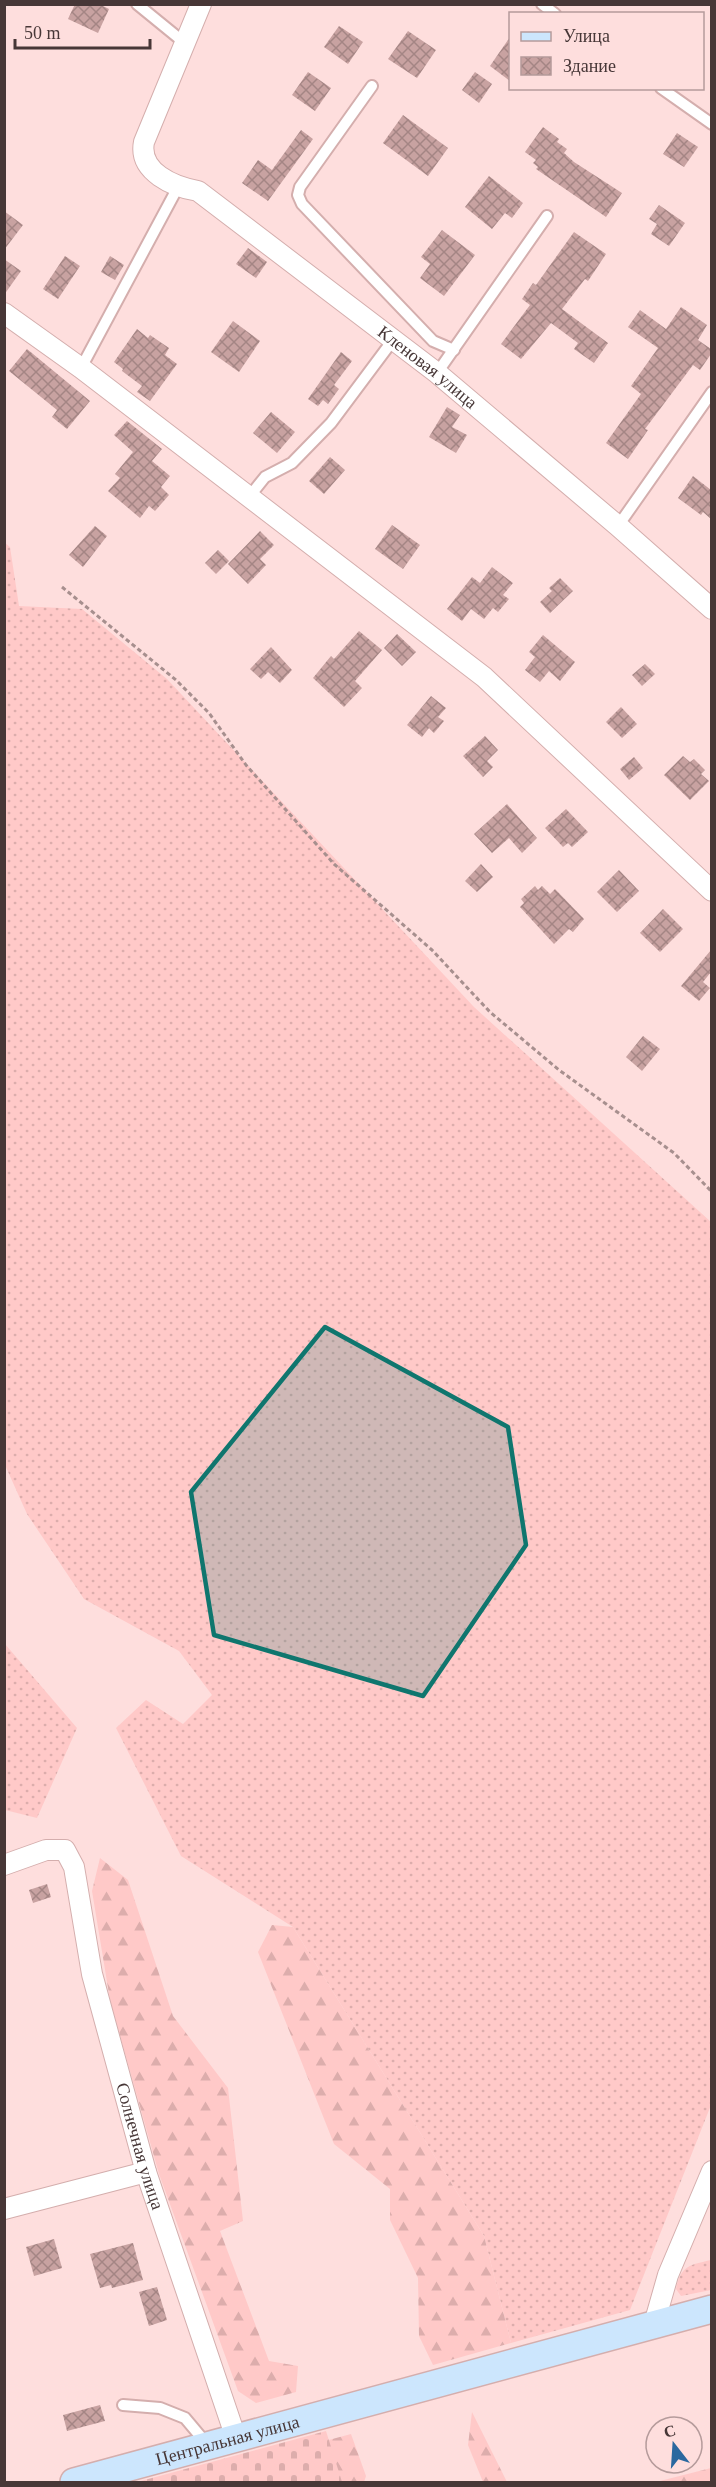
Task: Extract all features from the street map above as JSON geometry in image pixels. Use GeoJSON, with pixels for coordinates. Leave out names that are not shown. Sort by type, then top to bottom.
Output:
{"type":"FeatureCollection","features":[{"type":"Feature","properties":{"kind":"main road","name":"Центральная улица"},"geometry":{"type":"LineString","coordinates":[[74,2482],[711,2309]]}},
{"type":"Feature","properties":{"kind":"street"},"geometry":{"type":"LineString","coordinates":[[186,44],[201,4]]}},
{"type":"Feature","properties":{"kind":"street","name":"Кленовая улица"},"geometry":{"type":"LineString","coordinates":[[186,44],[144,142],[142,150],[144,161],[151,169],[178,188],[198,191],[437,373],[618,526],[711,609]]}},
{"type":"Feature","properties":{"kind":"street"},"geometry":{"type":"LineString","coordinates":[[4,313],[81,368],[484,677],[711,891]]}},
{"type":"Feature","properties":{"kind":"street","name":"Солнечная улица"},"geometry":{"type":"LineString","coordinates":[[4,1865],[46,1850],[65,1850],[74,1867],[92,1974],[146,2172],[236,2438]]}},
{"type":"Feature","properties":{"kind":"street"},"geometry":{"type":"LineString","coordinates":[[654,2324],[668,2275],[711,2171]]}},
{"type":"Feature","properties":{"kind":"street"},"geometry":{"type":"LineString","coordinates":[[4,2209],[146,2172]]}},
{"type":"Feature","properties":{"kind":"lane"},"geometry":{"type":"LineString","coordinates":[[137,4],[186,44]]}},
{"type":"Feature","properties":{"kind":"lane"},"geometry":{"type":"LineString","coordinates":[[372,86],[300,187],[298,195],[302,204],[434,341],[453,350]]}},
{"type":"Feature","properties":{"kind":"lane"},"geometry":{"type":"LineString","coordinates":[[664,90],[711,124]]}},
{"type":"Feature","properties":{"kind":"lane"},"geometry":{"type":"LineString","coordinates":[[81,368],[178,188]]}},
{"type":"Feature","properties":{"kind":"lane"},"geometry":{"type":"LineString","coordinates":[[437,373],[547,216]]}},
{"type":"Feature","properties":{"kind":"lane"},"geometry":{"type":"LineString","coordinates":[[249,497],[265,477],[292,463],[331,423],[393,340]]}},
{"type":"Feature","properties":{"kind":"lane"},"geometry":{"type":"LineString","coordinates":[[618,526],[711,393]]}},
{"type":"Feature","properties":{"kind":"lane"},"geometry":{"type":"LineString","coordinates":[[123,2405],[159,2408],[185,2418],[208,2446]]}},
{"type":"Feature","properties":{"kind":"path"},"geometry":{"type":"LineString","coordinates":[[62,587],[176,680],[209,713],[246,765],[334,864],[432,950],[490,1012],[559,1070],[674,1153],[711,1191]]}},
{"type":"Feature","properties":{"kind":"highlighted area"},"geometry":{"type":"Polygon","coordinates":[[[325,1327],[508,1427],[526,1545],[423,1696],[214,1635],[191,1492],[325,1327]]]}},
{"type":"Feature","properties":{"kind":"green space"},"geometry":{"type":"Polygon","coordinates":[[[4,542],[10,547],[19,606],[82,609],[167,679],[474,1007],[711,1222],[711,2105],[630,2310],[511,2343],[484,2236],[293,1927],[181,1856],[116,1728],[146,1700],[183,1724],[212,1695],[179,1651],[84,1599],[27,1514],[5,1465],[4,542]]]}},
{"type":"Feature","properties":{"kind":"green space"},"geometry":{"type":"Polygon","coordinates":[[[5,1644],[77,1728],[37,1818],[5,1810],[5,1644]]]}},
{"type":"Feature","properties":{"kind":"green space"},"geometry":{"type":"Polygon","coordinates":[[[100,1858],[128,1880],[173,2016],[228,2088],[243,2221],[220,2231],[269,2361],[298,2366],[296,2392],[256,2403],[238,2391],[159,2174],[110,2000],[92,1891],[100,1858]]]}},
{"type":"Feature","properties":{"kind":"green space"},"geometry":{"type":"Polygon","coordinates":[[[272,1925],[293,1927],[484,2236],[511,2343],[433,2365],[419,2336],[418,2278],[390,2220],[390,2189],[334,2144],[258,1952],[272,1925]]]}},
{"type":"Feature","properties":{"kind":"green space"},"geometry":{"type":"Polygon","coordinates":[[[711,2260],[711,2290],[681,2296],[676,2289],[684,2271],[692,2265],[711,2260]]]}},
{"type":"Feature","properties":{"kind":"green space"},"geometry":{"type":"Polygon","coordinates":[[[472,2412],[507,2482],[483,2482],[468,2445],[472,2412]]]}},
{"type":"Feature","properties":{"kind":"green space"},"geometry":{"type":"Polygon","coordinates":[[[326,2431],[342,2482],[137,2482],[326,2431]]]}},
{"type":"Feature","properties":{"kind":"green space"},"geometry":{"type":"Polygon","coordinates":[[[351,2434],[366,2476],[364,2482],[241,2482],[250,2461],[351,2434]]]}},
{"type":"Feature","properties":{"kind":"green space"},"geometry":{"type":"Polygon","coordinates":[[[711,2468],[711,2482],[656,2482],[684,2475],[704,2475],[704,2470],[711,2468]]]}},
{"type":"Feature","properties":{"kind":"building"},"geometry":{"type":"Polygon","coordinates":[[[75,4],[99,4],[109,9],[98,33],[68,19],[75,4]]]}},
{"type":"Feature","properties":{"kind":"building"},"geometry":{"type":"Polygon","coordinates":[[[339,26],[363,42],[348,64],[324,47],[339,26]]]}},
{"type":"Feature","properties":{"kind":"building"},"geometry":{"type":"Polygon","coordinates":[[[408,31],[436,50],[417,78],[388,59],[408,31]]]}},
{"type":"Feature","properties":{"kind":"building"},"geometry":{"type":"Polygon","coordinates":[[[509,38],[509,80],[490,66],[509,38]]]}},
{"type":"Feature","properties":{"kind":"building"},"geometry":{"type":"Polygon","coordinates":[[[308,72],[331,88],[315,111],[292,95],[308,72]]]}},
{"type":"Feature","properties":{"kind":"building"},"geometry":{"type":"Polygon","coordinates":[[[475,72],[492,84],[479,103],[462,90],[475,72]]]}},
{"type":"Feature","properties":{"kind":"building"},"geometry":{"type":"Polygon","coordinates":[[[403,115],[448,148],[428,176],[383,143],[403,115]]]}},
{"type":"Feature","properties":{"kind":"building"},"geometry":{"type":"Polygon","coordinates":[[[543,127],[559,139],[557,142],[567,149],[564,153],[574,162],[622,193],[606,217],[536,169],[538,167],[533,163],[536,160],[525,152],[543,127]]]}},
{"type":"Feature","properties":{"kind":"building"},"geometry":{"type":"Polygon","coordinates":[[[301,130],[313,139],[268,201],[242,183],[258,160],[272,170],[301,130]]]}},
{"type":"Feature","properties":{"kind":"building"},"geometry":{"type":"Polygon","coordinates":[[[677,133],[698,147],[684,167],[663,154],[677,133]]]}},
{"type":"Feature","properties":{"kind":"building"},"geometry":{"type":"Polygon","coordinates":[[[489,176],[523,203],[512,218],[505,213],[492,229],[465,207],[489,176]]]}},
{"type":"Feature","properties":{"kind":"building"},"geometry":{"type":"Polygon","coordinates":[[[659,205],[685,223],[669,246],[651,234],[657,224],[649,219],[659,205]]]}},
{"type":"Feature","properties":{"kind":"building"},"geometry":{"type":"Polygon","coordinates":[[[4,211],[23,225],[4,250],[4,211]]]}},
{"type":"Feature","properties":{"kind":"building"},"geometry":{"type":"Polygon","coordinates":[[[442,230],[475,255],[444,296],[420,278],[430,264],[421,257],[442,230]]]}},
{"type":"Feature","properties":{"kind":"building"},"geometry":{"type":"Polygon","coordinates":[[[574,232],[606,254],[588,281],[585,279],[562,309],[608,343],[594,363],[574,349],[578,343],[551,323],[521,359],[501,344],[530,305],[522,299],[533,283],[536,285],[574,232]]]}},
{"type":"Feature","properties":{"kind":"building"},"geometry":{"type":"Polygon","coordinates":[[[248,248],[267,262],[256,278],[236,264],[248,248]]]}},
{"type":"Feature","properties":{"kind":"building"},"geometry":{"type":"Polygon","coordinates":[[[65,256],[80,266],[58,299],[43,289],[65,256]]]}},
{"type":"Feature","properties":{"kind":"building"},"geometry":{"type":"Polygon","coordinates":[[[110,256],[124,265],[115,280],[101,272],[110,256]]]}},
{"type":"Feature","properties":{"kind":"building"},"geometry":{"type":"Polygon","coordinates":[[[4,259],[21,271],[4,295],[4,259]]]}},
{"type":"Feature","properties":{"kind":"building"},"geometry":{"type":"Polygon","coordinates":[[[681,307],[707,325],[698,340],[711,349],[711,354],[700,370],[693,365],[645,429],[648,430],[628,459],[606,443],[641,394],[631,386],[658,348],[628,327],[640,310],[666,329],[681,307]]]}},
{"type":"Feature","properties":{"kind":"building"},"geometry":{"type":"Polygon","coordinates":[[[233,321],[260,341],[239,372],[211,352],[233,321]]]}},
{"type":"Feature","properties":{"kind":"building"},"geometry":{"type":"Polygon","coordinates":[[[137,329],[148,338],[150,335],[169,348],[165,355],[177,364],[150,401],[137,392],[142,386],[114,362],[137,329]]]}},
{"type":"Feature","properties":{"kind":"building"},"geometry":{"type":"Polygon","coordinates":[[[27,349],[90,401],[67,429],[52,417],[57,410],[9,371],[27,349]]]}},
{"type":"Feature","properties":{"kind":"building"},"geometry":{"type":"Polygon","coordinates":[[[341,352],[352,361],[334,385],[339,389],[328,404],[323,400],[318,406],[308,399],[341,352]]]}},
{"type":"Feature","properties":{"kind":"building"},"geometry":{"type":"Polygon","coordinates":[[[447,407],[460,415],[452,427],[467,435],[456,453],[429,437],[447,407]]]}},
{"type":"Feature","properties":{"kind":"building"},"geometry":{"type":"Polygon","coordinates":[[[271,412],[295,432],[277,453],[253,433],[271,412]]]}},
{"type":"Feature","properties":{"kind":"building"},"geometry":{"type":"Polygon","coordinates":[[[127,421],[162,449],[152,461],[170,476],[161,487],[169,495],[155,511],[149,506],[140,518],[108,491],[120,478],[115,474],[133,452],[114,435],[127,421]]]}},
{"type":"Feature","properties":{"kind":"building"},"geometry":{"type":"Polygon","coordinates":[[[330,457],[345,470],[324,494],[309,481],[330,457]]]}},
{"type":"Feature","properties":{"kind":"building"},"geometry":{"type":"Polygon","coordinates":[[[693,476],[711,490],[711,519],[703,512],[701,515],[678,498],[693,476]]]}},
{"type":"Feature","properties":{"kind":"building"},"geometry":{"type":"Polygon","coordinates":[[[392,525],[420,545],[403,569],[375,549],[392,525]]]}},
{"type":"Feature","properties":{"kind":"building"},"geometry":{"type":"Polygon","coordinates":[[[95,526],[107,536],[83,567],[69,555],[95,526]]]}},
{"type":"Feature","properties":{"kind":"building"},"geometry":{"type":"Polygon","coordinates":[[[260,531],[274,545],[260,559],[266,565],[248,584],[228,564],[260,531]]]}},
{"type":"Feature","properties":{"kind":"building"},"geometry":{"type":"Polygon","coordinates":[[[218,550],[229,561],[216,574],[205,563],[218,550]]]}},
{"type":"Feature","properties":{"kind":"building"},"geometry":{"type":"Polygon","coordinates":[[[492,567],[513,583],[503,595],[509,599],[498,612],[493,608],[484,619],[471,609],[462,621],[447,609],[472,577],[480,583],[492,567]]]}},
{"type":"Feature","properties":{"kind":"building"},"geometry":{"type":"Polygon","coordinates":[[[560,578],[573,591],[550,613],[540,602],[552,591],[549,588],[560,578]]]}},
{"type":"Feature","properties":{"kind":"building"},"geometry":{"type":"Polygon","coordinates":[[[359,631],[382,650],[355,681],[362,688],[344,707],[313,678],[331,656],[334,659],[359,631]]]}},
{"type":"Feature","properties":{"kind":"building"},"geometry":{"type":"Polygon","coordinates":[[[397,634],[416,652],[402,666],[384,648],[397,634]]]}},
{"type":"Feature","properties":{"kind":"building"},"geometry":{"type":"Polygon","coordinates":[[[543,635],[575,662],[560,681],[549,671],[540,682],[525,670],[535,657],[529,652],[543,635]]]}},
{"type":"Feature","properties":{"kind":"building"},"geometry":{"type":"Polygon","coordinates":[[[271,647],[292,670],[280,683],[268,672],[261,679],[250,669],[271,647]]]}},
{"type":"Feature","properties":{"kind":"building"},"geometry":{"type":"Polygon","coordinates":[[[645,664],[655,674],[642,686],[632,675],[645,664]]]}},
{"type":"Feature","properties":{"kind":"building"},"geometry":{"type":"Polygon","coordinates":[[[431,696],[446,708],[438,717],[444,721],[434,733],[429,728],[422,737],[407,725],[431,696]]]}},
{"type":"Feature","properties":{"kind":"building"},"geometry":{"type":"Polygon","coordinates":[[[621,707],[637,724],[622,738],[606,722],[621,707]]]}},
{"type":"Feature","properties":{"kind":"building"},"geometry":{"type":"Polygon","coordinates":[[[485,736],[498,750],[487,761],[493,767],[483,777],[463,756],[485,736]]]}},
{"type":"Feature","properties":{"kind":"building"},"geometry":{"type":"Polygon","coordinates":[[[683,756],[690,762],[694,759],[705,770],[701,774],[709,781],[690,800],[664,775],[683,756]]]}},
{"type":"Feature","properties":{"kind":"building"},"geometry":{"type":"Polygon","coordinates":[[[634,757],[643,768],[629,780],[620,769],[634,757]]]}},
{"type":"Feature","properties":{"kind":"building"},"geometry":{"type":"Polygon","coordinates":[[[507,804],[537,838],[522,853],[509,838],[492,853],[474,834],[507,804]]]}},
{"type":"Feature","properties":{"kind":"building"},"geometry":{"type":"Polygon","coordinates":[[[566,809],[588,832],[572,847],[568,843],[563,847],[545,828],[566,809]]]}},
{"type":"Feature","properties":{"kind":"building"},"geometry":{"type":"Polygon","coordinates":[[[481,864],[493,877],[477,892],[465,881],[481,864]]]}},
{"type":"Feature","properties":{"kind":"building"},"geometry":{"type":"Polygon","coordinates":[[[619,870],[639,891],[617,912],[597,892],[619,870]]]}},
{"type":"Feature","properties":{"kind":"building"},"geometry":{"type":"Polygon","coordinates":[[[535,886],[538,890],[542,886],[550,894],[555,889],[584,919],[573,932],[569,929],[554,944],[520,907],[524,903],[521,899],[535,886]]]}},
{"type":"Feature","properties":{"kind":"building"},"geometry":{"type":"Polygon","coordinates":[[[663,909],[683,929],[660,952],[640,933],[663,909]]]}},
{"type":"Feature","properties":{"kind":"building"},"geometry":{"type":"Polygon","coordinates":[[[711,950],[711,972],[703,982],[710,988],[699,1001],[681,986],[711,950]]]}},
{"type":"Feature","properties":{"kind":"building"},"geometry":{"type":"Polygon","coordinates":[[[643,1036],[660,1049],[642,1071],[626,1057],[643,1036]]]}},
{"type":"Feature","properties":{"kind":"building"},"geometry":{"type":"Polygon","coordinates":[[[47,1884],[51,1897],[33,1903],[29,1890],[47,1884]]]}},
{"type":"Feature","properties":{"kind":"building"},"geometry":{"type":"Polygon","coordinates":[[[54,2239],[62,2268],[34,2276],[26,2247],[54,2239]]]}},
{"type":"Feature","properties":{"kind":"building"},"geometry":{"type":"Polygon","coordinates":[[[133,2243],[143,2280],[112,2288],[111,2285],[100,2288],[90,2254],[133,2243]]]}},
{"type":"Feature","properties":{"kind":"building"},"geometry":{"type":"Polygon","coordinates":[[[157,2287],[167,2320],[149,2326],[139,2292],[157,2287]]]}},
{"type":"Feature","properties":{"kind":"building"},"geometry":{"type":"Polygon","coordinates":[[[100,2405],[105,2421],[67,2431],[63,2415],[100,2405]]]}}]}
